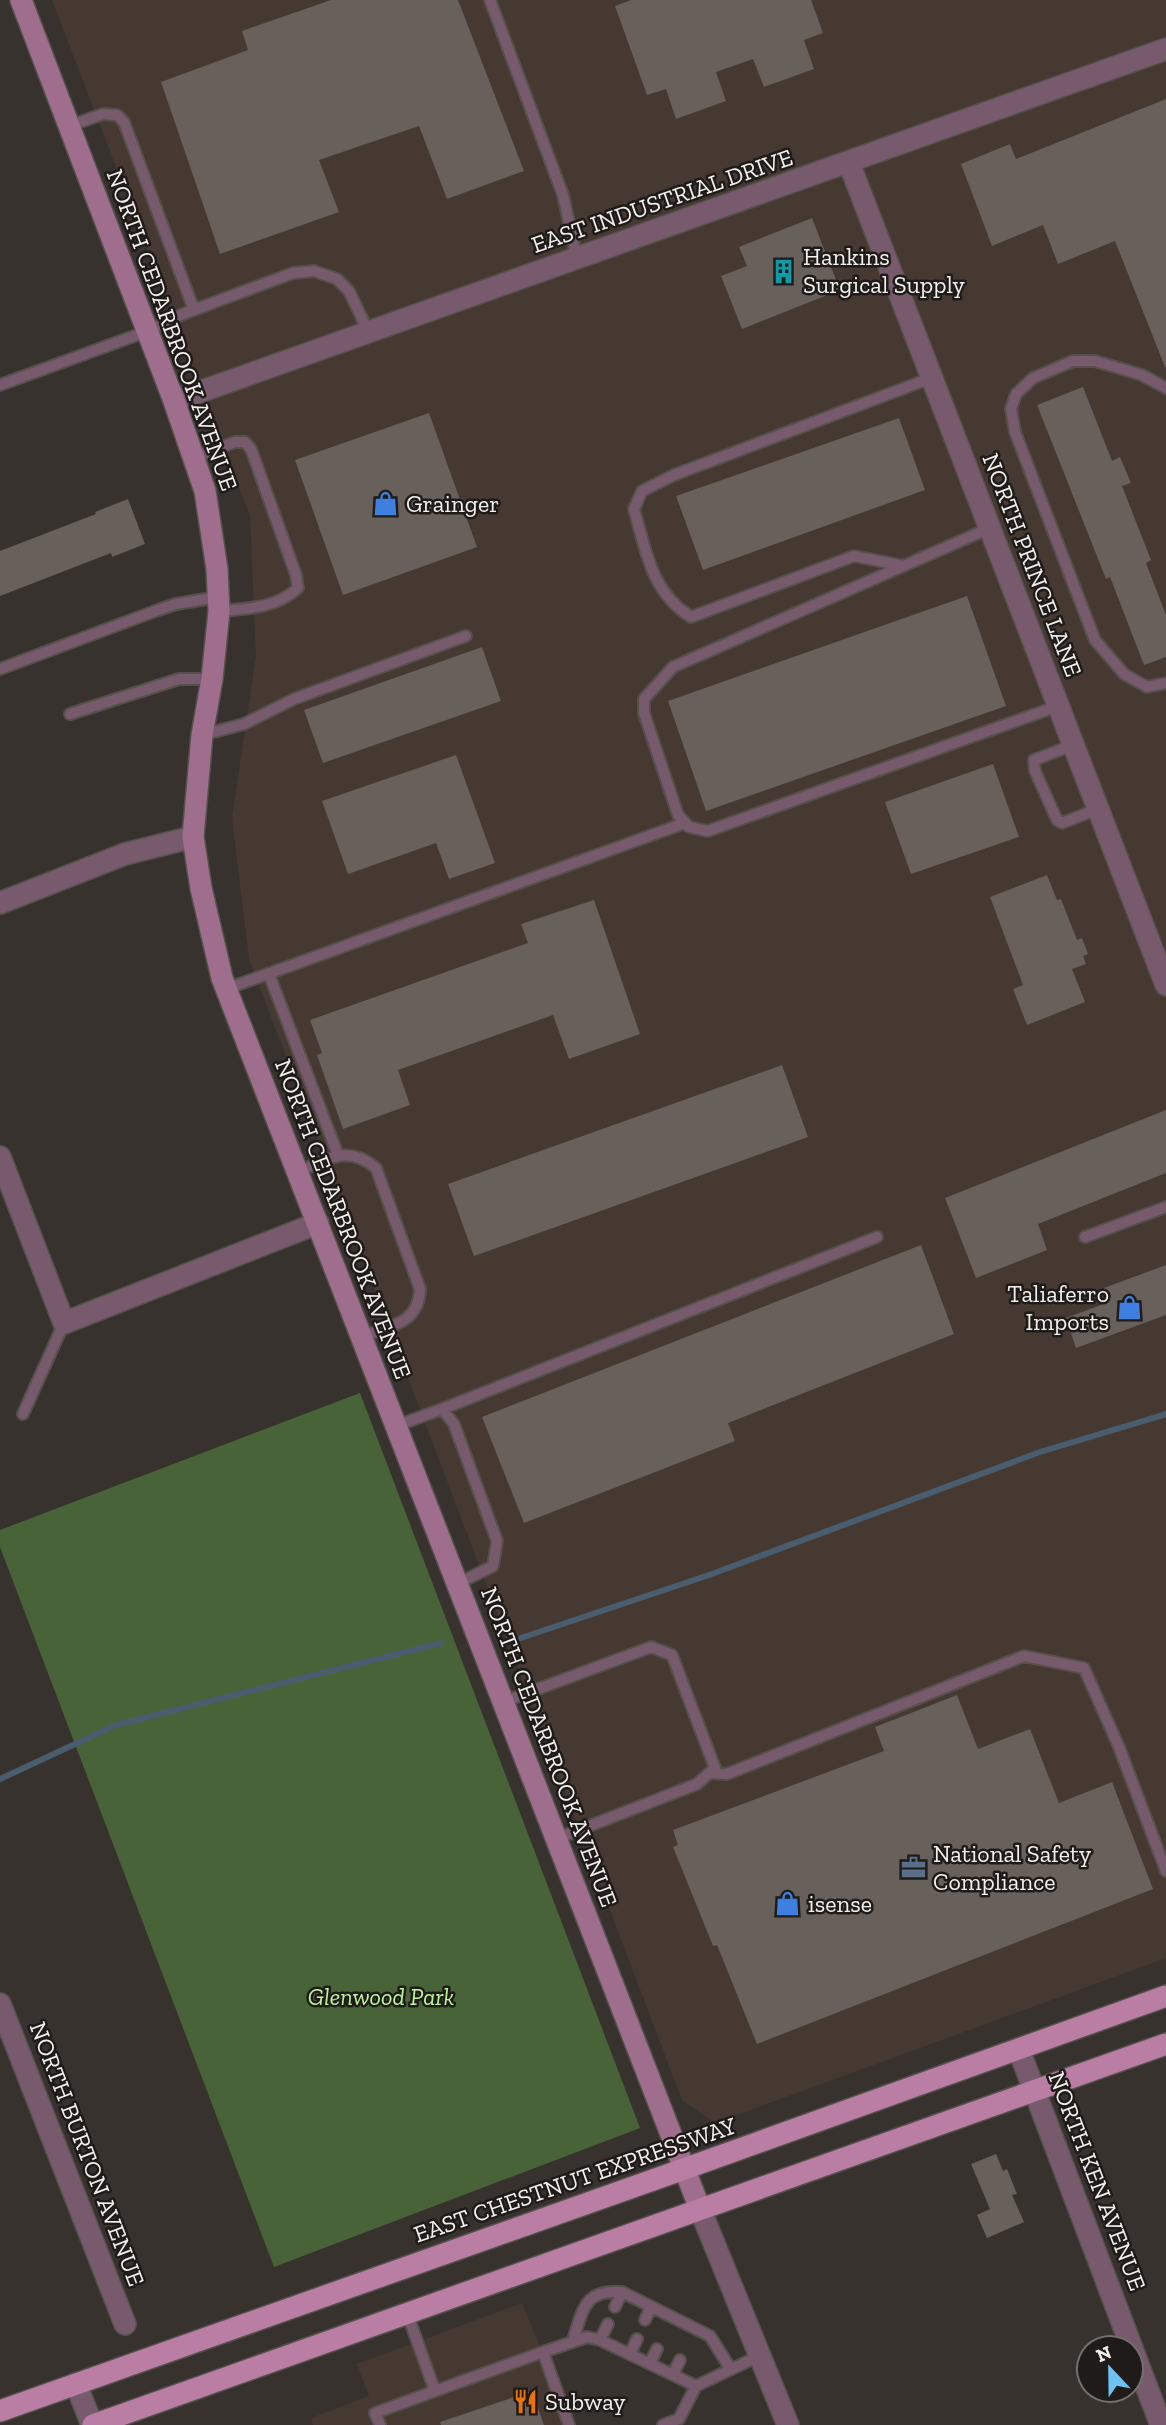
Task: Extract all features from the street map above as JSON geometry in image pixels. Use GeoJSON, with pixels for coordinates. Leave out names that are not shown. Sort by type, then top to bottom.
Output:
{"type":"FeatureCollection","features":[{"type":"Feature","properties":{"kind":"main road","name":"EAST CHESTNUT EXPRESSWAY"},"geometry":{"type":"LineString","coordinates":[[0,2411],[1166,1996]]}},
{"type":"Feature","properties":{"kind":"main road"},"geometry":{"type":"LineString","coordinates":[[93,2425],[1166,2044]]}},
{"type":"Feature","properties":{"kind":"street","name":"NORTH CEDARBROOK AVENUE"},"geometry":{"type":"LineString","coordinates":[[21,0],[148,331],[205,491],[213,530],[219,604],[212,679],[202,735],[193,837],[211,936],[226,989],[684,2169],[788,2425]]}},
{"type":"Feature","properties":{"kind":"street","name":"EAST INDUSTRIAL DRIVE"},"geometry":{"type":"LineString","coordinates":[[174,401],[1166,50]]}},
{"type":"Feature","properties":{"kind":"street","name":"NORTH PRINCE LANE"},"geometry":{"type":"LineString","coordinates":[[849,163],[1166,985]]}},
{"type":"Feature","properties":{"kind":"street"},"geometry":{"type":"LineString","coordinates":[[0,903],[125,854],[193,837]]}},
{"type":"Feature","properties":{"kind":"street"},"geometry":{"type":"LineString","coordinates":[[0,1157],[64,1323],[318,1223]]}},
{"type":"Feature","properties":{"kind":"street","name":"NORTH BURTON AVENUE"},"geometry":{"type":"LineString","coordinates":[[0,2004],[125,2324]]}},
{"type":"Feature","properties":{"kind":"street","name":"NORTH KEN AVENUE"},"geometry":{"type":"LineString","coordinates":[[1019,2050],[1158,2417]]}},
{"type":"Feature","properties":{"kind":"street"},"geometry":{"type":"LineString","coordinates":[[76,2384],[93,2425]]}},
{"type":"Feature","properties":{"kind":"lane"},"geometry":{"type":"LineString","coordinates":[[490,0],[563,195],[577,259]]}},
{"type":"Feature","properties":{"kind":"lane"},"geometry":{"type":"LineString","coordinates":[[69,126],[103,114],[117,115],[124,122],[194,310]]}},
{"type":"Feature","properties":{"kind":"lane"},"geometry":{"type":"LineString","coordinates":[[0,385],[148,331],[194,310],[293,273],[314,271],[337,279],[349,291],[369,333]]}},
{"type":"Feature","properties":{"kind":"lane"},"geometry":{"type":"LineString","coordinates":[[1166,388],[1142,375],[1095,361],[1073,360],[1033,378],[1016,394],[1010,409],[1015,432],[1095,640],[1124,674],[1147,687],[1166,683]]}},
{"type":"Feature","properties":{"kind":"lane"},"geometry":{"type":"LineString","coordinates":[[904,566],[855,556],[691,617],[674,607],[653,576],[634,509],[642,491],[674,475],[931,378]]}},
{"type":"Feature","properties":{"kind":"lane"},"geometry":{"type":"LineString","coordinates":[[0,668],[176,604],[219,604],[257,608],[289,597],[298,588],[296,575],[251,449],[245,443],[235,442],[194,457]]}},
{"type":"Feature","properties":{"kind":"lane"},"geometry":{"type":"LineString","coordinates":[[990,528],[673,667],[644,699],[644,713],[678,815],[689,827],[708,831],[1058,706]]}},
{"type":"Feature","properties":{"kind":"lane"},"geometry":{"type":"LineString","coordinates":[[202,735],[244,724],[294,699],[466,636]]}},
{"type":"Feature","properties":{"kind":"lane"},"geometry":{"type":"LineString","coordinates":[[70,714],[179,679],[212,679]]}},
{"type":"Feature","properties":{"kind":"lane"},"geometry":{"type":"LineString","coordinates":[[1073,745],[1034,760],[1035,771],[1057,820],[1062,823],[1098,809]]}},
{"type":"Feature","properties":{"kind":"lane"},"geometry":{"type":"LineString","coordinates":[[226,989],[685,823]]}},
{"type":"Feature","properties":{"kind":"lane"},"geometry":{"type":"LineString","coordinates":[[269,974],[338,1155]]}},
{"type":"Feature","properties":{"kind":"lane"},"geometry":{"type":"LineString","coordinates":[[298,1172],[338,1155],[350,1154],[364,1158],[376,1168],[420,1289],[419,1304],[410,1318],[361,1337]]}},
{"type":"Feature","properties":{"kind":"lane"},"geometry":{"type":"LineString","coordinates":[[1085,1237],[1166,1207]]}},
{"type":"Feature","properties":{"kind":"lane"},"geometry":{"type":"LineString","coordinates":[[396,1426],[877,1237]]}},
{"type":"Feature","properties":{"kind":"lane"},"geometry":{"type":"LineString","coordinates":[[23,1414],[64,1323]]}},
{"type":"Feature","properties":{"kind":"lane"},"geometry":{"type":"LineString","coordinates":[[442,1409],[454,1424],[498,1541],[493,1566],[457,1584]]}},
{"type":"Feature","properties":{"kind":"lane"},"geometry":{"type":"LineString","coordinates":[[503,1702],[651,1647],[673,1655],[715,1768],[698,1784],[556,1839]]}},
{"type":"Feature","properties":{"kind":"lane"},"geometry":{"type":"LineString","coordinates":[[710,1773],[727,1774],[1024,1656],[1084,1668],[1119,1747],[1166,1871]]}},
{"type":"Feature","properties":{"kind":"lane"},"geometry":{"type":"LineString","coordinates":[[573,2340],[587,2301],[596,2294],[607,2291],[622,2292],[710,2336],[730,2368]]}},
{"type":"Feature","properties":{"kind":"lane"},"geometry":{"type":"LineString","coordinates":[[615,2307],[622,2292]]}},
{"type":"Feature","properties":{"kind":"lane"},"geometry":{"type":"LineString","coordinates":[[645,2320],[651,2307]]}},
{"type":"Feature","properties":{"kind":"lane"},"geometry":{"type":"LineString","coordinates":[[407,2313],[435,2391]]}},
{"type":"Feature","properties":{"kind":"lane"},"geometry":{"type":"LineString","coordinates":[[666,2330],[672,2317]]}},
{"type":"Feature","properties":{"kind":"lane"},"geometry":{"type":"LineString","coordinates":[[600,2340],[608,2324]]}},
{"type":"Feature","properties":{"kind":"lane"},"geometry":{"type":"LineString","coordinates":[[688,2340],[695,2329]]}},
{"type":"Feature","properties":{"kind":"lane"},"geometry":{"type":"LineString","coordinates":[[380,2425],[375,2413],[587,2337],[600,2340],[696,2386]]}},
{"type":"Feature","properties":{"kind":"lane"},"geometry":{"type":"LineString","coordinates":[[630,2354],[637,2339]]}},
{"type":"Feature","properties":{"kind":"lane"},"geometry":{"type":"LineString","coordinates":[[650,2363],[657,2349]]}},
{"type":"Feature","properties":{"kind":"lane"},"geometry":{"type":"LineString","coordinates":[[543,2352],[569,2425]]}},
{"type":"Feature","properties":{"kind":"lane"},"geometry":{"type":"LineString","coordinates":[[663,2425],[679,2419],[696,2386],[759,2356]]}},
{"type":"Feature","properties":{"kind":"lane"},"geometry":{"type":"LineString","coordinates":[[673,2374],[680,2360]]}},
{"type":"Feature","properties":{"kind":"shaded area"},"geometry":{"type":"Polygon","coordinates":[[[52,0],[1166,0],[1166,1958],[715,2123],[682,2100],[249,959],[232,818],[256,656],[250,516],[52,0]]]}},
{"type":"Feature","properties":{"kind":"shaded area"},"geometry":{"type":"Polygon","coordinates":[[[522,2303],[573,2425],[313,2425],[311,2418],[369,2396],[357,2364],[522,2303]]]}},
{"type":"Feature","properties":{"kind":"green space","name":"Glenwood Park"},"geometry":{"type":"Polygon","coordinates":[[[360,1393],[640,2128],[274,2267],[0,1547],[0,1530],[360,1393]]]}},
{"type":"Feature","properties":{"kind":"building"},"geometry":{"type":"Polygon","coordinates":[[[331,0],[458,0],[524,171],[447,199],[419,126],[319,160],[339,212],[220,254],[161,82],[248,50],[242,31],[331,0]]]}},
{"type":"Feature","properties":{"kind":"building"},"geometry":{"type":"Polygon","coordinates":[[[631,0],[811,0],[823,33],[804,40],[814,69],[764,87],[753,59],[716,72],[726,101],[676,119],[666,89],[647,95],[615,6],[631,0]]]}},
{"type":"Feature","properties":{"kind":"building"},"geometry":{"type":"Polygon","coordinates":[[[1166,99],[1165,367],[1115,241],[1058,264],[1043,225],[992,246],[961,164],[1010,144],[1016,159],[1166,99]]]}},
{"type":"Feature","properties":{"kind":"building","name":"Hankins Surgical Supply"},"geometry":{"type":"Polygon","coordinates":[[[812,218],[840,290],[742,329],[721,276],[747,266],[739,247],[812,218]]]}},
{"type":"Feature","properties":{"kind":"building"},"geometry":{"type":"Polygon","coordinates":[[[1083,387],[1112,461],[1120,457],[1131,483],[1122,486],[1151,560],[1146,563],[1166,615],[1166,657],[1144,665],[1110,577],[1106,579],[1037,405],[1083,387]]]}},
{"type":"Feature","properties":{"kind":"building","name":"Grainger"},"geometry":{"type":"Polygon","coordinates":[[[429,413],[477,547],[343,595],[295,460],[429,413]]]}},
{"type":"Feature","properties":{"kind":"building"},"geometry":{"type":"Polygon","coordinates":[[[899,418],[925,490],[703,570],[676,496],[899,418]]]}},
{"type":"Feature","properties":{"kind":"building"},"geometry":{"type":"Polygon","coordinates":[[[128,499],[145,544],[112,557],[111,553],[0,596],[0,551],[128,499]]]}},
{"type":"Feature","properties":{"kind":"building"},"geometry":{"type":"Polygon","coordinates":[[[967,596],[1006,706],[706,811],[668,701],[967,596]]]}},
{"type":"Feature","properties":{"kind":"building"},"geometry":{"type":"Polygon","coordinates":[[[482,647],[501,701],[323,763],[304,710],[482,647]]]}},
{"type":"Feature","properties":{"kind":"building"},"geometry":{"type":"Polygon","coordinates":[[[456,755],[495,863],[449,879],[436,843],[348,874],[322,801],[456,755]]]}},
{"type":"Feature","properties":{"kind":"building"},"geometry":{"type":"Polygon","coordinates":[[[993,764],[1019,837],[911,874],[885,802],[993,764]]]}},
{"type":"Feature","properties":{"kind":"building"},"geometry":{"type":"Polygon","coordinates":[[[1047,875],[1057,900],[1061,899],[1077,940],[1082,938],[1088,954],[1083,956],[1086,964],[1072,969],[1085,1002],[1027,1025],[1013,989],[1023,985],[990,897],[1047,875]]]}},
{"type":"Feature","properties":{"kind":"building"},"geometry":{"type":"Polygon","coordinates":[[[594,900],[640,1034],[569,1059],[553,1015],[398,1070],[410,1105],[343,1129],[317,1055],[322,1053],[310,1020],[528,943],[521,924],[594,900]]]}},
{"type":"Feature","properties":{"kind":"building"},"geometry":{"type":"Polygon","coordinates":[[[782,1065],[808,1137],[474,1256],[448,1184],[782,1065]]]}},
{"type":"Feature","properties":{"kind":"building"},"geometry":{"type":"Polygon","coordinates":[[[1166,1110],[1166,1173],[1038,1224],[1047,1250],[976,1278],[945,1198],[1166,1110]]]}},
{"type":"Feature","properties":{"kind":"building"},"geometry":{"type":"Polygon","coordinates":[[[921,1245],[954,1334],[728,1423],[735,1441],[524,1523],[482,1417],[921,1245]]]}},
{"type":"Feature","properties":{"kind":"building","name":"Taliaferro Imports"},"geometry":{"type":"Polygon","coordinates":[[[1166,1265],[1166,1315],[1076,1348],[1066,1318],[1109,1302],[1104,1288],[1166,1265]]]}},
{"type":"Feature","properties":{"kind":"building","name":"National Safety Compliance"},"geometry":{"type":"Polygon","coordinates":[[[957,1695],[978,1749],[1030,1729],[1059,1803],[1112,1782],[1153,1889],[757,2044],[673,1847],[678,1845],[673,1830],[884,1751],[875,1727],[957,1695]]]}},
{"type":"Feature","properties":{"kind":"building"},"geometry":{"type":"Polygon","coordinates":[[[996,2154],[1003,2171],[1007,2169],[1017,2194],[1012,2195],[1024,2222],[987,2238],[977,2215],[990,2209],[971,2164],[996,2154]]]}},
{"type":"Feature","properties":{"kind":"building"},"geometry":{"type":"Polygon","coordinates":[[[532,2391],[544,2425],[441,2425],[440,2422],[532,2391]]]}},
{"type":"Feature","properties":{"kind":"waterway"},"geometry":{"type":"LineString","coordinates":[[521,1638],[709,1575],[1040,1452],[1166,1414]]}},
{"type":"Feature","properties":{"kind":"waterway"},"geometry":{"type":"LineString","coordinates":[[0,1779],[116,1725],[441,1643]]}},
{"type":"Feature","properties":{"kind":"place","name":"Hankins Surgical Supply"},"geometry":{"type":"Point","coordinates":[783,271]}},
{"type":"Feature","properties":{"kind":"place","name":"Grainger"},"geometry":{"type":"Point","coordinates":[386,504]}},
{"type":"Feature","properties":{"kind":"place","name":"Taliaferro Imports"},"geometry":{"type":"Point","coordinates":[1129,1308]}},
{"type":"Feature","properties":{"kind":"place","name":"National Safety Compliance"},"geometry":{"type":"Point","coordinates":[913,1868]}},
{"type":"Feature","properties":{"kind":"place","name":"isense"},"geometry":{"type":"Point","coordinates":[788,1904]}},
{"type":"Feature","properties":{"kind":"place","name":"Subway"},"geometry":{"type":"Point","coordinates":[525,2402]}}]}
